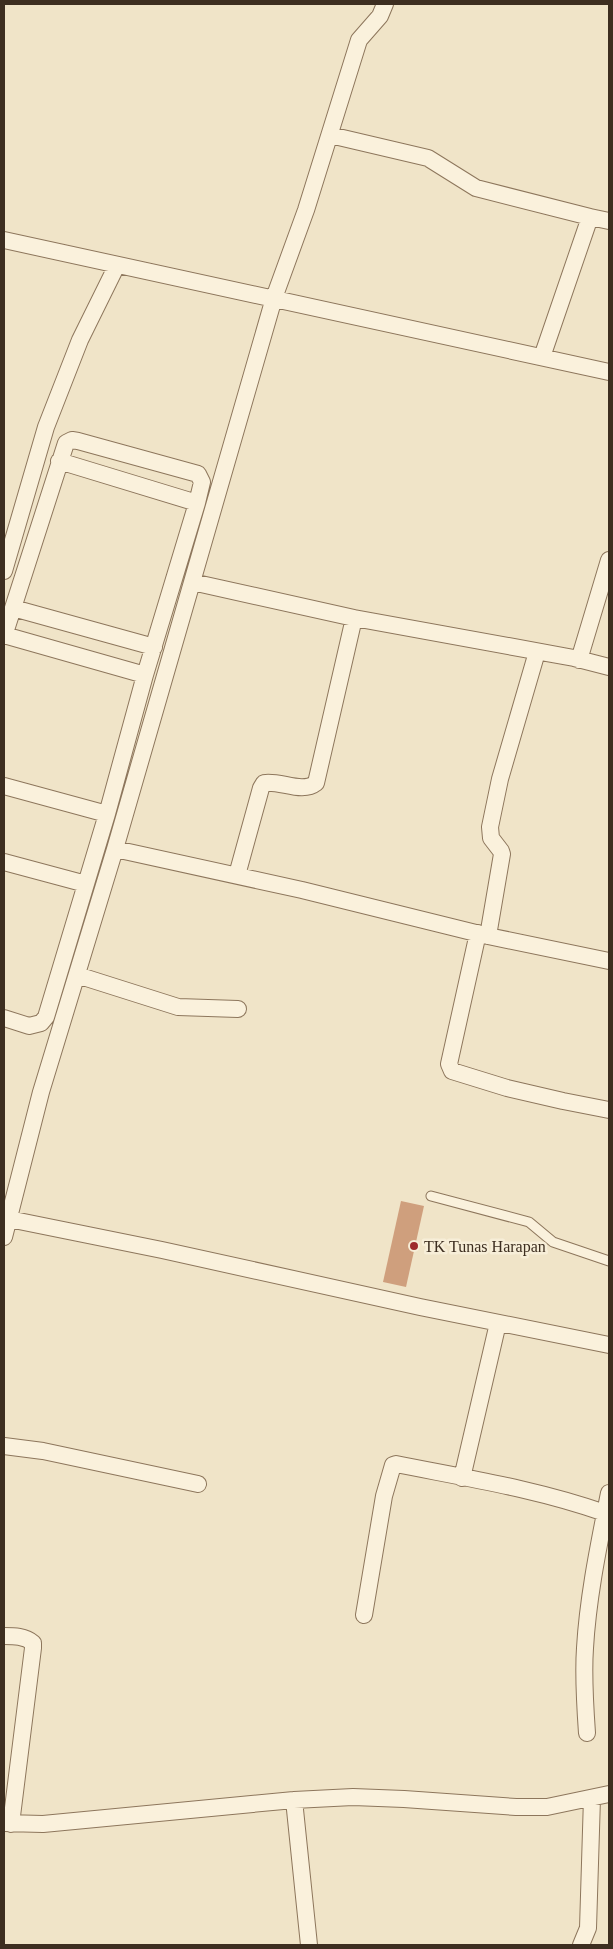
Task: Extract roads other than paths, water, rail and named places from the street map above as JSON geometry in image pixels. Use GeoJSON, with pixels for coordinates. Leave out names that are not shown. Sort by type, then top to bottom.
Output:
{"type":"FeatureCollection","features":[{"type":"Feature","properties":{"kind":"street"},"geometry":{"type":"LineString","coordinates":[[4,1237],[6,1219],[41,1092],[115,849],[274,298],[306,210],[358,40],[380,16],[385,4]]}},
{"type":"Feature","properties":{"kind":"street"},"geometry":{"type":"LineString","coordinates":[[330,134],[428,158],[476,188],[609,221]]}},
{"type":"Feature","properties":{"kind":"street"},"geometry":{"type":"LineString","coordinates":[[542,357],[590,217]]}},
{"type":"Feature","properties":{"kind":"street"},"geometry":{"type":"LineString","coordinates":[[4,240],[609,372]]}},
{"type":"Feature","properties":{"kind":"street"},"geometry":{"type":"LineString","coordinates":[[4,571],[50,418],[80,340],[117,265]]}},
{"type":"Feature","properties":{"kind":"street"},"geometry":{"type":"LineString","coordinates":[[4,1018],[29,1026],[41,1023],[46,1017],[107,814],[145,675],[202,482],[198,474],[72,440],[66,443],[59,461],[4,635],[145,675]]}},
{"type":"Feature","properties":{"kind":"street"},"geometry":{"type":"LineString","coordinates":[[59,461],[197,503]]}},
{"type":"Feature","properties":{"kind":"street"},"geometry":{"type":"LineString","coordinates":[[579,660],[609,560]]}},
{"type":"Feature","properties":{"kind":"street"},"geometry":{"type":"LineString","coordinates":[[192,582],[354,618],[609,667]]}},
{"type":"Feature","properties":{"kind":"street"},"geometry":{"type":"LineString","coordinates":[[13,608],[154,647]]}},
{"type":"Feature","properties":{"kind":"street"},"geometry":{"type":"LineString","coordinates":[[237,875],[260,788],[264,783],[270,782],[304,787],[316,783],[354,618]]}},
{"type":"Feature","properties":{"kind":"street"},"geometry":{"type":"LineString","coordinates":[[537,652],[500,779],[490,827],[491,838],[502,854],[449,1064],[452,1071],[507,1088],[609,1110]]}},
{"type":"Feature","properties":{"kind":"street"},"geometry":{"type":"LineString","coordinates":[[4,786],[107,814]]}},
{"type":"Feature","properties":{"kind":"street"},"geometry":{"type":"LineString","coordinates":[[115,849],[237,875],[483,934],[609,961]]}},
{"type":"Feature","properties":{"kind":"street"},"geometry":{"type":"LineString","coordinates":[[4,862],[86,884]]}},
{"type":"Feature","properties":{"kind":"street"},"geometry":{"type":"LineString","coordinates":[[76,975],[178,1008],[238,1008]]}},
{"type":"Feature","properties":{"kind":"street"},"geometry":{"type":"LineString","coordinates":[[6,1219],[162,1250],[498,1323],[609,1345]]}},
{"type":"Feature","properties":{"kind":"street"},"geometry":{"type":"LineString","coordinates":[[462,1478],[498,1323]]}},
{"type":"Feature","properties":{"kind":"street"},"geometry":{"type":"LineString","coordinates":[[4,1446],[43,1451],[198,1484]]}},
{"type":"Feature","properties":{"kind":"street"},"geometry":{"type":"LineString","coordinates":[[364,1615],[384,1496],[393,1465],[396,1464],[537,1492],[605,1513]]}},
{"type":"Feature","properties":{"kind":"street"},"geometry":{"type":"LineString","coordinates":[[587,1733],[584,1649],[592,1586],[609,1493]]}},
{"type":"Feature","properties":{"kind":"street"},"geometry":{"type":"LineString","coordinates":[[4,1636],[29,1639],[33,1648],[7,1824],[43,1824],[294,1800],[353,1797],[404,1798],[516,1807],[547,1807],[609,1794]]}},
{"type":"Feature","properties":{"kind":"street"},"geometry":{"type":"LineString","coordinates":[[581,1945],[588,1928],[592,1798]]}},
{"type":"Feature","properties":{"kind":"street"},"geometry":{"type":"LineString","coordinates":[[294,1800],[308,1945]]}},
{"type":"Feature","properties":{"kind":"lane"},"geometry":{"type":"LineString","coordinates":[[430,1196],[529,1222],[553,1242],[609,1261]]}},
{"type":"Feature","properties":{"kind":"place","name":"TK Tunas Harapan"},"geometry":{"type":"Point","coordinates":[414,1246]}}]}
